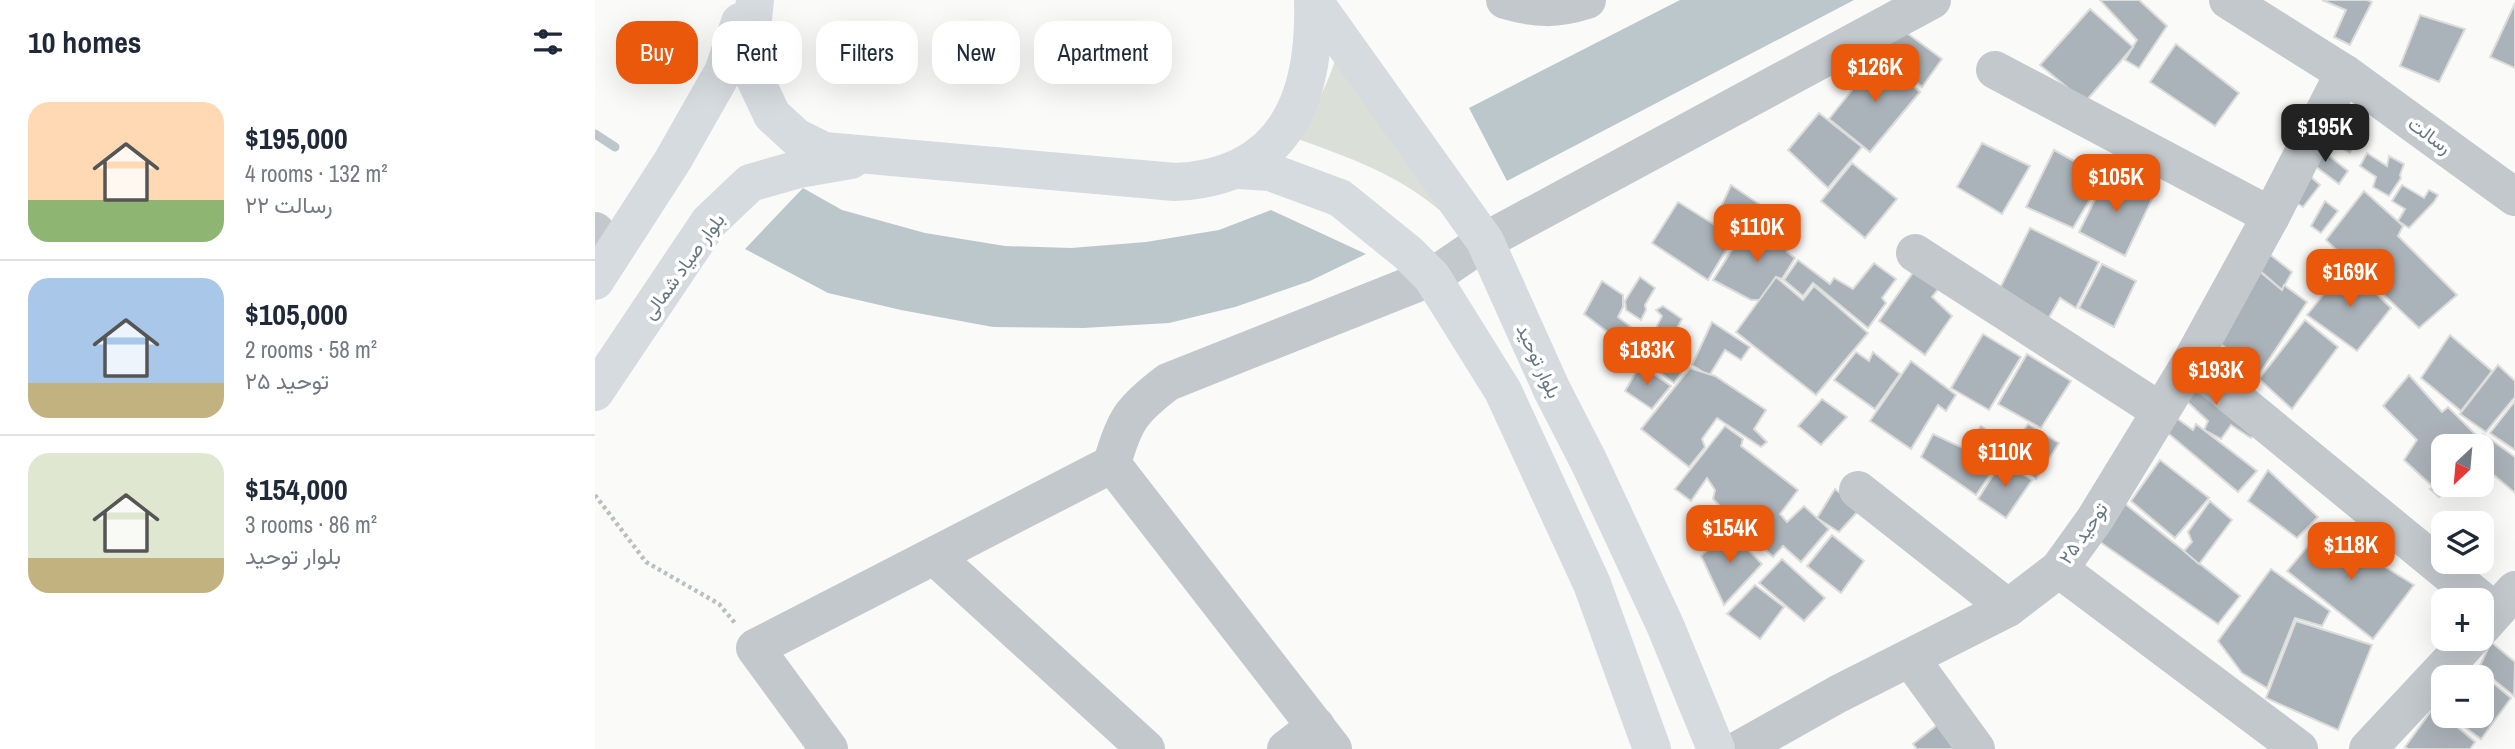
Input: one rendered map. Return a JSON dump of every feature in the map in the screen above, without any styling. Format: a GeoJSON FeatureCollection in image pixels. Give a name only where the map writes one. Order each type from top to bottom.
{"type":"FeatureCollection","features":[{"type":"Feature","properties":{"kind":"main road"},"geometry":{"type":"LineString","coordinates":[[601,254],[673,160],[723,72],[748,0]]}},
{"type":"Feature","properties":{"kind":"main road"},"geometry":{"type":"LineString","coordinates":[[755,0],[748,64],[772,115],[796,137],[824,151],[1175,182],[1203,181],[1238,170],[1278,139],[1290,124],[1299,104],[1311,61],[1314,34],[1313,0]]}},
{"type":"Feature","properties":{"kind":"main road","name":"بلوار توحید"},"geometry":{"type":"LineString","coordinates":[[1313,0],[1485,242],[1552,390],[1589,462],[1665,625],[1716,749]]}},
{"type":"Feature","properties":{"kind":"main road","name":"بلوار صیاد شمالی"},"geometry":{"type":"LineString","coordinates":[[595,392],[709,222],[750,183],[799,169],[878,155]]}},
{"type":"Feature","properties":{"kind":"main road"},"geometry":{"type":"LineString","coordinates":[[1238,170],[1270,172],[1340,198],[1408,253],[1432,277],[1503,391],[1592,584],[1652,749]]}},
{"type":"Feature","properties":{"kind":"street"},"geometry":{"type":"LineString","coordinates":[[1505,0],[1533,8],[1567,6],[1587,0]]}},
{"type":"Feature","properties":{"kind":"street"},"geometry":{"type":"LineString","coordinates":[[829,749],[755,648],[1112,464],[1120,434],[1129,416],[1168,382],[1432,277],[1485,242],[1932,0]]}},
{"type":"Feature","properties":{"kind":"street","name":"رسالت"},"geometry":{"type":"LineString","coordinates":[[2228,0],[2344,73],[2515,197]]}},
{"type":"Feature","properties":{"kind":"street"},"geometry":{"type":"LineString","coordinates":[[1995,70],[2271,216]]}},
{"type":"Feature","properties":{"kind":"street","name":"توحید ۲۵"},"geometry":{"type":"LineString","coordinates":[[1740,749],[1838,694],[2008,608],[2059,569],[2095,519],[2191,362],[2271,216],[2344,73]]}},
{"type":"Feature","properties":{"kind":"street"},"geometry":{"type":"LineString","coordinates":[[1915,253],[2160,411]]}},
{"type":"Feature","properties":{"kind":"street"},"geometry":{"type":"LineString","coordinates":[[2191,362],[2459,588]]}},
{"type":"Feature","properties":{"kind":"street"},"geometry":{"type":"LineString","coordinates":[[1112,464],[1324,737],[1286,749]]}},
{"type":"Feature","properties":{"kind":"street"},"geometry":{"type":"LineString","coordinates":[[1858,490],[2008,608]]}},
{"type":"Feature","properties":{"kind":"street"},"geometry":{"type":"LineString","coordinates":[[934,556],[1146,749]]}},
{"type":"Feature","properties":{"kind":"street"},"geometry":{"type":"LineString","coordinates":[[2059,569],[2299,749]]}},
{"type":"Feature","properties":{"kind":"street"},"geometry":{"type":"LineString","coordinates":[[2368,749],[2458,651]]}},
{"type":"Feature","properties":{"kind":"street"},"geometry":{"type":"LineString","coordinates":[[1910,658],[1976,749]]}},
{"type":"Feature","properties":{"kind":"path"},"geometry":{"type":"LineString","coordinates":[[595,495],[646,562],[719,604],[755,648]]}},
{"type":"Feature","properties":{"kind":"shaded area"},"geometry":{"type":"Polygon","coordinates":[[[1680,0],[1854,0],[1507,181],[1469,108],[1680,0]]]}},
{"type":"Feature","properties":{"kind":"shaded area"},"geometry":{"type":"Polygon","coordinates":[[[1335,61],[1442,212],[1389,176],[1292,137],[1318,101],[1335,61]]]}},
{"type":"Feature","properties":{"kind":"shaded area"},"geometry":{"type":"Polygon","coordinates":[[[803,188],[842,210],[925,233],[1005,246],[1071,248],[1146,242],[1219,230],[1271,210],[1366,254],[1310,281],[1235,307],[1169,323],[1083,328],[993,327],[828,293],[745,249],[803,188]]]}},
{"type":"Feature","properties":{"kind":"building"},"geometry":{"type":"Polygon","coordinates":[[[2100,0],[2139,0],[2167,26],[2139,68],[2125,60],[2137,40],[2100,0]]]}},
{"type":"Feature","properties":{"kind":"building"},"geometry":{"type":"Polygon","coordinates":[[[2322,0],[2372,2],[2350,45],[2334,37],[2346,10],[2322,0]]]}},
{"type":"Feature","properties":{"kind":"building"},"geometry":{"type":"Polygon","coordinates":[[[2515,3],[2515,68],[2490,57],[2515,3]]]}},
{"type":"Feature","properties":{"kind":"building"},"geometry":{"type":"Polygon","coordinates":[[[2090,9],[2133,47],[2085,102],[2040,65],[2090,9]]]}},
{"type":"Feature","properties":{"kind":"building"},"geometry":{"type":"Polygon","coordinates":[[[2420,15],[2465,29],[2439,82],[2400,66],[2420,15]]]}},
{"type":"Feature","properties":{"kind":"building"},"geometry":{"type":"Polygon","coordinates":[[[1900,28],[1942,59],[1922,87],[1878,49],[1900,28]]]}},
{"type":"Feature","properties":{"kind":"building"},"geometry":{"type":"Polygon","coordinates":[[[2176,44],[2239,93],[2215,126],[2150,82],[2176,44]]]}},
{"type":"Feature","properties":{"kind":"building"},"geometry":{"type":"Polygon","coordinates":[[[1880,55],[1920,92],[1870,152],[1829,119],[1880,55]]]}},
{"type":"Feature","properties":{"kind":"building"},"geometry":{"type":"Polygon","coordinates":[[[1819,113],[1862,147],[1828,188],[1788,150],[1819,113]]]}},
{"type":"Feature","properties":{"kind":"building"},"geometry":{"type":"Polygon","coordinates":[[[2331,129],[2356,142],[2350,153],[2327,140],[2331,129]]]}},
{"type":"Feature","properties":{"kind":"building"},"geometry":{"type":"Polygon","coordinates":[[[1982,143],[2030,166],[2002,214],[1957,187],[1982,143]]]}},
{"type":"Feature","properties":{"kind":"building"},"geometry":{"type":"Polygon","coordinates":[[[2313,143],[2348,171],[2339,184],[2303,157],[2313,143]]]}},
{"type":"Feature","properties":{"kind":"building"},"geometry":{"type":"Polygon","coordinates":[[[2054,150],[2103,177],[2073,228],[2026,207],[2054,150]]]}},
{"type":"Feature","properties":{"kind":"building"},"geometry":{"type":"Polygon","coordinates":[[[2367,153],[2387,166],[2389,156],[2404,164],[2401,178],[2389,196],[2373,187],[2376,177],[2360,166],[2367,153]]]}},
{"type":"Feature","properties":{"kind":"building"},"geometry":{"type":"Polygon","coordinates":[[[1852,163],[1897,199],[1865,238],[1821,201],[1852,163]]]}},
{"type":"Feature","properties":{"kind":"building"},"geometry":{"type":"Polygon","coordinates":[[[2302,169],[2320,185],[2303,207],[2284,195],[2302,169]]]}},
{"type":"Feature","properties":{"kind":"building"},"geometry":{"type":"Polygon","coordinates":[[[2109,171],[2153,197],[2125,256],[2079,232],[2109,171]]]}},
{"type":"Feature","properties":{"kind":"building"},"geometry":{"type":"Polygon","coordinates":[[[1731,185],[1759,204],[1772,225],[1755,248],[1714,222],[1731,185]]]}},
{"type":"Feature","properties":{"kind":"building"},"geometry":{"type":"Polygon","coordinates":[[[2402,185],[2424,198],[2429,190],[2438,195],[2409,228],[2398,221],[2405,209],[2392,201],[2402,185]]]}},
{"type":"Feature","properties":{"kind":"building"},"geometry":{"type":"Polygon","coordinates":[[[2364,191],[2403,226],[2398,236],[2457,295],[2419,328],[2326,240],[2364,191]]]}},
{"type":"Feature","properties":{"kind":"building"},"geometry":{"type":"Polygon","coordinates":[[[2325,201],[2338,211],[2321,233],[2311,226],[2325,201]]]}},
{"type":"Feature","properties":{"kind":"building"},"geometry":{"type":"Polygon","coordinates":[[[1678,202],[1734,237],[1708,280],[1652,243],[1678,202]]]}},
{"type":"Feature","properties":{"kind":"building"},"geometry":{"type":"Polygon","coordinates":[[[1773,223],[1794,237],[1787,252],[1795,258],[1782,279],[1776,277],[1760,300],[1751,300],[1713,280],[1737,242],[1755,248],[1773,223]]]}},
{"type":"Feature","properties":{"kind":"building"},"geometry":{"type":"Polygon","coordinates":[[[2030,228],[2099,262],[2076,308],[2060,298],[2048,319],[1999,290],[2030,228]]]}},
{"type":"Feature","properties":{"kind":"building"},"geometry":{"type":"Polygon","coordinates":[[[2268,253],[2292,272],[2282,290],[2258,269],[2268,253]]]}},
{"type":"Feature","properties":{"kind":"building"},"geometry":{"type":"Polygon","coordinates":[[[1924,257],[1947,278],[1932,297],[1952,316],[1925,355],[1879,321],[1924,257]]]}},
{"type":"Feature","properties":{"kind":"building"},"geometry":{"type":"Polygon","coordinates":[[[1798,260],[1830,284],[1834,278],[1853,289],[1874,263],[1896,279],[1882,298],[1886,303],[1868,328],[1813,283],[1803,296],[1784,280],[1798,260]]]}},
{"type":"Feature","properties":{"kind":"building"},"geometry":{"type":"Polygon","coordinates":[[[2102,264],[2136,281],[2114,327],[2079,308],[2102,264]]]}},
{"type":"Feature","properties":{"kind":"building"},"geometry":{"type":"Polygon","coordinates":[[[2252,265],[2282,290],[2284,285],[2307,302],[2258,376],[2213,337],[2252,265]]]}},
{"type":"Feature","properties":{"kind":"building"},"geometry":{"type":"Polygon","coordinates":[[[2347,265],[2391,308],[2357,351],[2307,315],[2347,265]]]}},
{"type":"Feature","properties":{"kind":"building"},"geometry":{"type":"Polygon","coordinates":[[[1640,277],[1655,288],[1645,305],[1646,310],[1641,320],[1626,310],[1625,301],[1640,277]]]}},
{"type":"Feature","properties":{"kind":"building"},"geometry":{"type":"Polygon","coordinates":[[[1776,277],[1803,300],[1814,286],[1868,333],[1816,395],[1736,332],[1776,277]]]}},
{"type":"Feature","properties":{"kind":"building"},"geometry":{"type":"Polygon","coordinates":[[[1602,281],[1623,295],[1623,307],[1618,317],[1684,369],[1674,383],[1584,314],[1602,281]]]}},
{"type":"Feature","properties":{"kind":"building"},"geometry":{"type":"Polygon","coordinates":[[[1663,306],[1682,319],[1670,341],[1654,332],[1662,316],[1656,310],[1663,306]]]}},
{"type":"Feature","properties":{"kind":"building"},"geometry":{"type":"Polygon","coordinates":[[[2305,320],[2338,347],[2292,409],[2259,379],[2305,320]]]}},
{"type":"Feature","properties":{"kind":"building"},"geometry":{"type":"Polygon","coordinates":[[[1712,322],[1750,347],[1741,360],[1725,350],[1709,376],[1692,365],[1712,322]]]}},
{"type":"Feature","properties":{"kind":"building"},"geometry":{"type":"Polygon","coordinates":[[[1983,334],[2021,357],[1989,410],[1951,388],[1983,334]]]}},
{"type":"Feature","properties":{"kind":"building"},"geometry":{"type":"Polygon","coordinates":[[[2450,335],[2492,371],[2461,411],[2421,378],[2450,335]]]}},
{"type":"Feature","properties":{"kind":"building"},"geometry":{"type":"Polygon","coordinates":[[[1856,352],[1869,361],[1873,352],[1900,374],[1875,409],[1834,380],[1856,352]]]}},
{"type":"Feature","properties":{"kind":"building"},"geometry":{"type":"Polygon","coordinates":[[[2027,354],[2071,381],[2041,428],[1998,404],[2027,354]]]}},
{"type":"Feature","properties":{"kind":"building"},"geometry":{"type":"Polygon","coordinates":[[[1911,361],[1956,395],[1946,411],[1938,405],[1911,449],[1870,421],[1911,361]]]}},
{"type":"Feature","properties":{"kind":"building"},"geometry":{"type":"Polygon","coordinates":[[[1640,365],[1671,386],[1652,409],[1625,391],[1640,365]]]}},
{"type":"Feature","properties":{"kind":"building"},"geometry":{"type":"Polygon","coordinates":[[[2498,365],[2515,381],[2515,397],[2486,432],[2460,414],[2498,365]]]}},
{"type":"Feature","properties":{"kind":"building"},"geometry":{"type":"Polygon","coordinates":[[[1690,368],[1715,376],[1766,410],[1754,429],[1767,442],[1761,447],[1717,418],[1702,439],[1705,447],[1689,467],[1641,429],[1690,368]]]}},
{"type":"Feature","properties":{"kind":"building"},"geometry":{"type":"Polygon","coordinates":[[[2192,368],[2261,425],[2251,438],[2231,425],[2221,439],[2204,430],[2208,421],[2178,393],[2192,368]]]}},
{"type":"Feature","properties":{"kind":"building"},"geometry":{"type":"Polygon","coordinates":[[[2409,375],[2442,412],[2448,407],[2475,434],[2431,434],[2431,485],[2404,460],[2417,440],[2383,406],[2409,375]]]}},
{"type":"Feature","properties":{"kind":"building"},"geometry":{"type":"Polygon","coordinates":[[[1822,399],[1847,417],[1821,445],[1798,426],[1822,399]]]}},
{"type":"Feature","properties":{"kind":"building"},"geometry":{"type":"Polygon","coordinates":[[[2515,401],[2515,450],[2490,433],[2515,401]]]}},
{"type":"Feature","properties":{"kind":"building"},"geometry":{"type":"Polygon","coordinates":[[[2168,412],[2193,430],[2196,424],[2257,471],[2238,492],[2163,429],[2168,412]]]}},
{"type":"Feature","properties":{"kind":"building"},"geometry":{"type":"Polygon","coordinates":[[[2028,424],[2059,443],[2036,479],[2005,458],[2028,424]]]}},
{"type":"Feature","properties":{"kind":"building"},"geometry":{"type":"Polygon","coordinates":[[[1725,426],[1743,439],[1741,446],[1798,490],[1780,514],[1787,522],[1804,506],[1829,529],[1801,562],[1783,546],[1773,557],[1713,499],[1715,490],[1707,478],[1691,501],[1675,489],[1725,426]]]}},
{"type":"Feature","properties":{"kind":"building"},"geometry":{"type":"Polygon","coordinates":[[[1981,426],[2010,446],[1976,495],[1921,457],[1933,434],[1965,449],[1981,426]]]}},
{"type":"Feature","properties":{"kind":"building"},"geometry":{"type":"Polygon","coordinates":[[[2494,442],[2515,457],[2515,493],[2495,476],[2494,442]]]}},
{"type":"Feature","properties":{"kind":"building"},"geometry":{"type":"Polygon","coordinates":[[[2160,460],[2209,498],[2175,538],[2131,501],[2160,460]]]}},
{"type":"Feature","properties":{"kind":"building"},"geometry":{"type":"Polygon","coordinates":[[[2002,461],[2032,480],[2006,518],[1978,499],[2002,461]]]}},
{"type":"Feature","properties":{"kind":"building"},"geometry":{"type":"Polygon","coordinates":[[[2268,470],[2318,517],[2297,538],[2248,501],[2268,470]]]}},
{"type":"Feature","properties":{"kind":"building"},"geometry":{"type":"Polygon","coordinates":[[[1835,489],[1860,509],[1839,532],[1817,518],[1835,489]]]}},
{"type":"Feature","properties":{"kind":"building"},"geometry":{"type":"Polygon","coordinates":[[[2114,495],[2240,596],[2218,624],[2090,535],[2114,495]]]}},
{"type":"Feature","properties":{"kind":"building"},"geometry":{"type":"Polygon","coordinates":[[[2210,501],[2232,520],[2199,564],[2184,551],[2192,542],[2188,532],[2210,501]]]}},
{"type":"Feature","properties":{"kind":"building"},"geometry":{"type":"Polygon","coordinates":[[[2323,528],[2414,585],[2373,639],[2287,571],[2323,528]]]}},
{"type":"Feature","properties":{"kind":"building"},"geometry":{"type":"Polygon","coordinates":[[[1729,530],[1762,564],[1724,605],[1701,556],[1729,530]]]}},
{"type":"Feature","properties":{"kind":"building"},"geometry":{"type":"Polygon","coordinates":[[[1832,535],[1864,561],[1841,593],[1807,566],[1832,535]]]}},
{"type":"Feature","properties":{"kind":"building"},"geometry":{"type":"Polygon","coordinates":[[[1782,559],[1825,598],[1804,621],[1759,583],[1782,559]]]}},
{"type":"Feature","properties":{"kind":"building"},"geometry":{"type":"Polygon","coordinates":[[[2271,569],[2330,611],[2322,626],[2295,618],[2267,688],[2242,673],[2218,641],[2271,569]]]}},
{"type":"Feature","properties":{"kind":"building"},"geometry":{"type":"Polygon","coordinates":[[[1755,585],[1784,607],[1760,639],[1727,614],[1755,585]]]}},
{"type":"Feature","properties":{"kind":"building"},"geometry":{"type":"Polygon","coordinates":[[[2296,621],[2372,645],[2338,730],[2266,698],[2296,621]]]}},
{"type":"Feature","properties":{"kind":"building"},"geometry":{"type":"Polygon","coordinates":[[[2494,644],[2515,662],[2514,696],[2494,680],[2494,665],[2480,665],[2487,651],[2494,651],[2494,644]]]}},
{"type":"Feature","properties":{"kind":"building"},"geometry":{"type":"Polygon","coordinates":[[[2494,684],[2511,698],[2494,721],[2494,684]]]}},
{"type":"Feature","properties":{"kind":"building"},"geometry":{"type":"Polygon","coordinates":[[[2431,711],[2431,728],[2459,728],[2475,742],[2470,749],[2405,747],[2431,711]]]}},
{"type":"Feature","properties":{"kind":"building"},"geometry":{"type":"Polygon","coordinates":[[[1941,722],[1962,749],[1917,749],[1913,744],[1941,722]]]}},
{"type":"Feature","properties":{"kind":"building"},"geometry":{"type":"Polygon","coordinates":[[[2466,728],[2489,728],[2481,739],[2466,728]]]}},
{"type":"Feature","properties":{"kind":"waterway"},"geometry":{"type":"LineString","coordinates":[[595,134],[615,147]]}}]}
